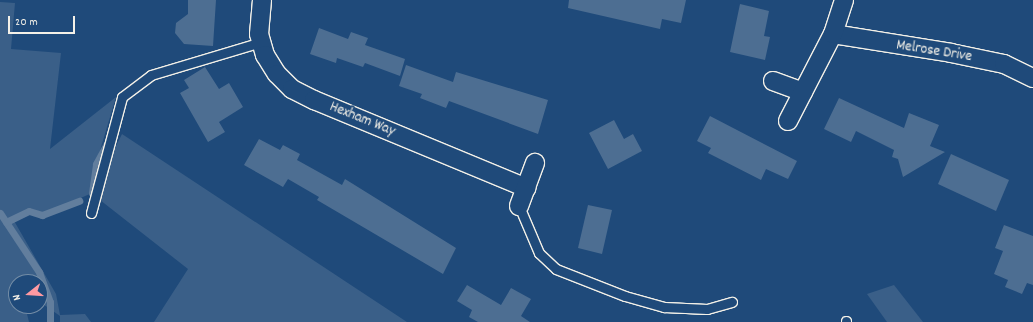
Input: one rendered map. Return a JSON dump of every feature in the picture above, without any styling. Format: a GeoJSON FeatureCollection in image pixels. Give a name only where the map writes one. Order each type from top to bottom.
{"type":"FeatureCollection","features":[{"type":"Feature","properties":{"kind":"street","name":"Hexham Way"},"geometry":{"type":"LineString","coordinates":[[262,0],[261,42],[265,55],[277,74],[292,88],[314,100],[526,188]]}},
{"type":"Feature","properties":{"kind":"street"},"geometry":{"type":"LineString","coordinates":[[788,121],[832,34],[844,0]]}},
{"type":"Feature","properties":{"kind":"street","name":"Melrose Drive"},"geometry":{"type":"LineString","coordinates":[[832,34],[1004,64],[1033,78]]}},
{"type":"Feature","properties":{"kind":"street"},"geometry":{"type":"LineString","coordinates":[[773,81],[803,92]]}},
{"type":"Feature","properties":{"kind":"street"},"geometry":{"type":"LineString","coordinates":[[519,206],[535,163]]}},
{"type":"Feature","properties":{"kind":"lane"},"geometry":{"type":"LineString","coordinates":[[91,213],[122,97],[151,75],[261,42]]}},
{"type":"Feature","properties":{"kind":"lane"},"geometry":{"type":"LineString","coordinates":[[519,206],[531,239],[547,263],[556,269],[659,306],[686,310],[732,302]]}},
{"type":"Feature","properties":{"kind":"shaded area"},"geometry":{"type":"Polygon","coordinates":[[[0,2],[15,3],[11,49],[61,53],[50,149],[116,97],[96,164],[92,193],[42,215],[29,211],[13,219],[45,274],[8,274],[8,314],[27,314],[29,322],[0,322],[0,2]]]}},
{"type":"Feature","properties":{"kind":"shaded area"},"geometry":{"type":"Polygon","coordinates":[[[122,134],[407,322],[154,322],[188,269],[100,200],[111,156],[122,134]]]}},
{"type":"Feature","properties":{"kind":"shaded area"},"geometry":{"type":"Polygon","coordinates":[[[48,280],[56,294],[60,315],[85,314],[91,322],[60,322],[60,316],[48,308],[48,280]]]}},
{"type":"Feature","properties":{"kind":"shaded area"},"geometry":{"type":"Polygon","coordinates":[[[894,285],[923,322],[887,322],[867,294],[894,285]]]}},
{"type":"Feature","properties":{"kind":"building"},"geometry":{"type":"Polygon","coordinates":[[[188,0],[216,0],[213,46],[184,44],[175,33],[176,23],[188,14],[188,0]]]}},
{"type":"Feature","properties":{"kind":"building"},"geometry":{"type":"Polygon","coordinates":[[[569,0],[686,0],[681,23],[662,19],[660,29],[568,8],[569,0]]]}},
{"type":"Feature","properties":{"kind":"building"},"geometry":{"type":"Polygon","coordinates":[[[740,4],[769,11],[764,36],[770,37],[765,60],[730,52],[740,4]]]}},
{"type":"Feature","properties":{"kind":"building"},"geometry":{"type":"Polygon","coordinates":[[[319,28],[348,39],[351,32],[368,38],[365,45],[405,59],[400,76],[365,63],[363,67],[337,58],[336,63],[310,54],[319,28]]]}},
{"type":"Feature","properties":{"kind":"building"},"geometry":{"type":"Polygon","coordinates":[[[406,65],[453,82],[456,72],[548,100],[538,134],[449,101],[446,108],[420,98],[422,94],[399,86],[406,65]]]}},
{"type":"Feature","properties":{"kind":"building"},"geometry":{"type":"Polygon","coordinates":[[[205,67],[219,89],[229,83],[243,107],[219,122],[225,132],[208,142],[180,93],[189,88],[184,80],[205,67]]]}},
{"type":"Feature","properties":{"kind":"building"},"geometry":{"type":"Polygon","coordinates":[[[839,98],[904,128],[909,113],[939,125],[930,146],[945,152],[903,177],[898,159],[892,157],[894,150],[856,131],[851,142],[824,129],[839,98]]]}},
{"type":"Feature","properties":{"kind":"building"},"geometry":{"type":"Polygon","coordinates":[[[710,116],[797,161],[788,179],[766,169],[761,180],[708,153],[711,148],[697,141],[710,116]]]}},
{"type":"Feature","properties":{"kind":"building"},"geometry":{"type":"Polygon","coordinates":[[[614,120],[624,139],[633,134],[642,151],[608,169],[589,133],[614,120]]]}},
{"type":"Feature","properties":{"kind":"building"},"geometry":{"type":"Polygon","coordinates":[[[259,139],[280,150],[283,145],[300,154],[297,160],[342,185],[345,179],[456,248],[443,274],[317,200],[319,197],[288,179],[283,187],[244,165],[259,139]]]}},
{"type":"Feature","properties":{"kind":"building"},"geometry":{"type":"Polygon","coordinates":[[[951,154],[1009,180],[996,211],[938,184],[951,154]]]}},
{"type":"Feature","properties":{"kind":"building"},"geometry":{"type":"Polygon","coordinates":[[[588,205],[612,210],[602,254],[578,248],[588,205]]]}},
{"type":"Feature","properties":{"kind":"building"},"geometry":{"type":"Polygon","coordinates":[[[1004,225],[1033,236],[1033,285],[1027,283],[1022,294],[1005,287],[1008,280],[994,274],[1003,251],[995,248],[1004,225]]]}},
{"type":"Feature","properties":{"kind":"building"},"geometry":{"type":"Polygon","coordinates":[[[467,285],[501,305],[511,288],[531,299],[521,316],[530,322],[478,322],[469,317],[472,310],[457,301],[467,285]]]}},
{"type":"Feature","properties":{"kind":"waterway"},"geometry":{"type":"LineString","coordinates":[[92,193],[96,164],[107,143]]}},
{"type":"Feature","properties":{"kind":"waterway"},"geometry":{"type":"LineString","coordinates":[[6,222],[29,211],[42,215],[79,201]]}},
{"type":"Feature","properties":{"kind":"waterway"},"geometry":{"type":"LineString","coordinates":[[0,213],[39,272],[50,302],[50,322]]}}]}
